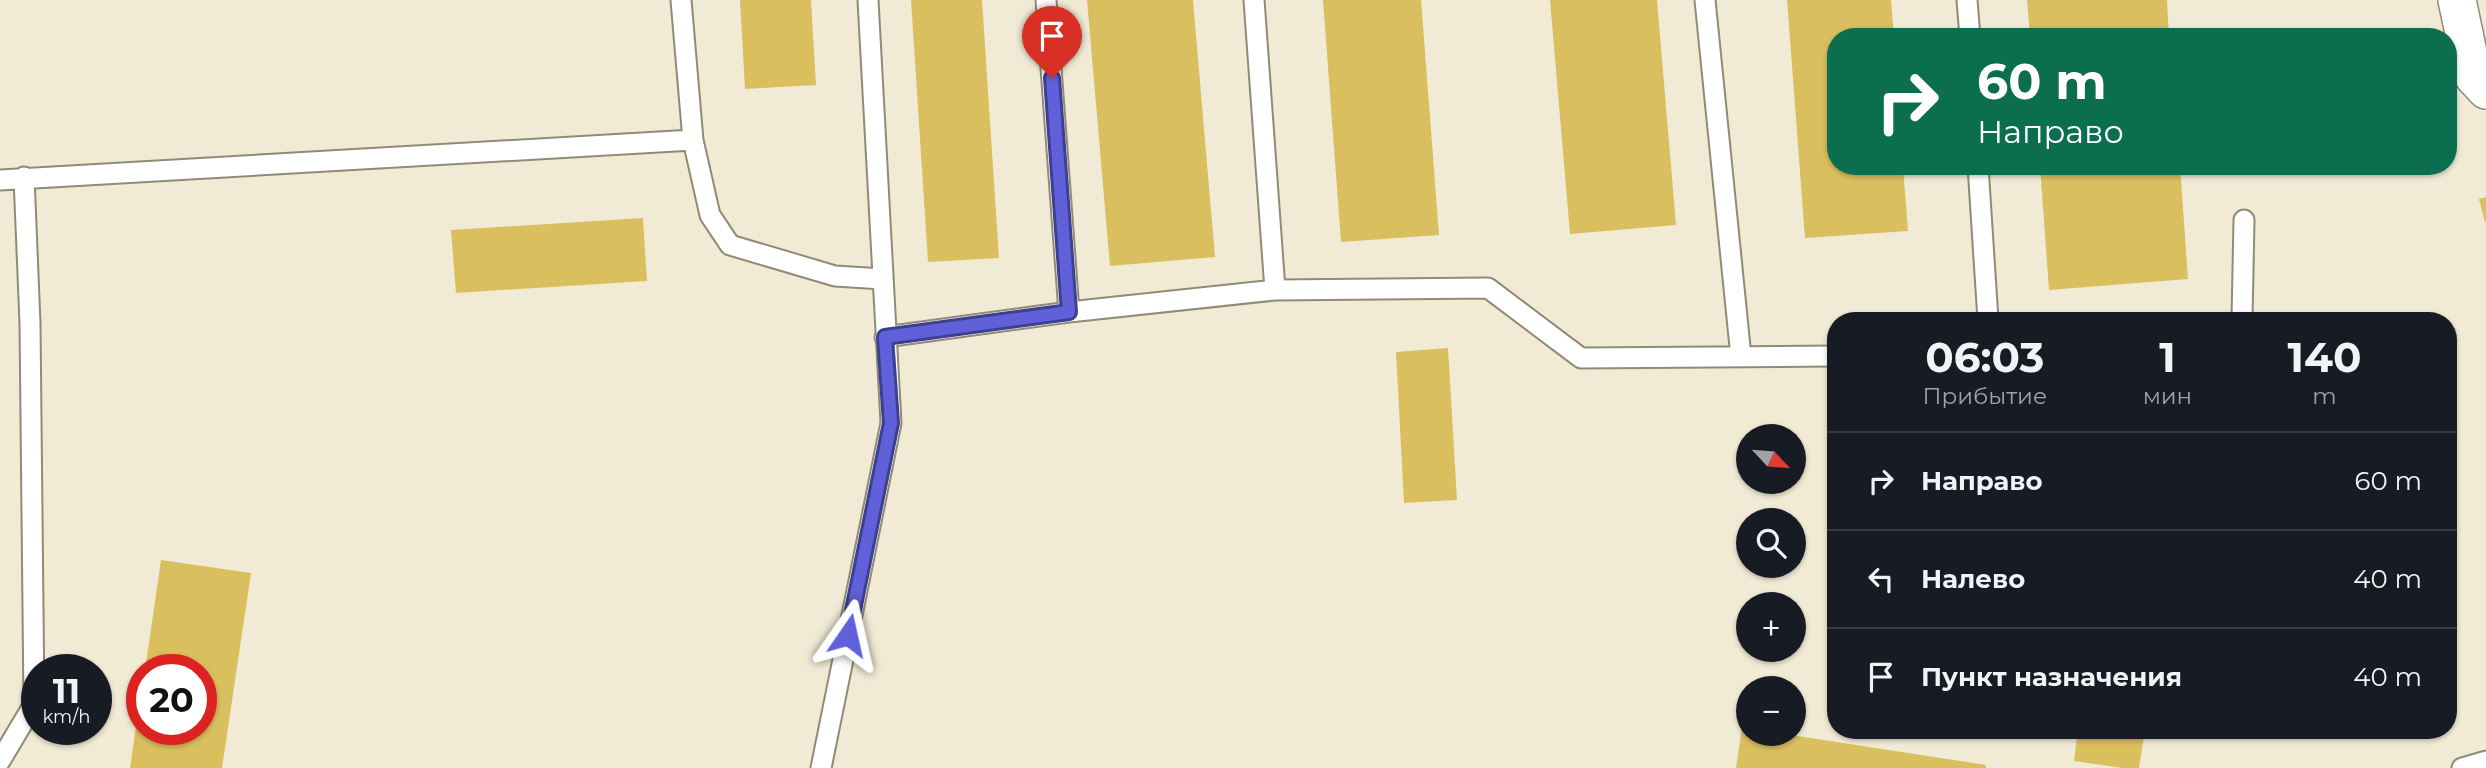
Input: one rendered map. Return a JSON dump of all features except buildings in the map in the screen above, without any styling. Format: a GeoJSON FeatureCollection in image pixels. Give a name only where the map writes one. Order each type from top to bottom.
{"type":"FeatureCollection","features":[{"type":"Feature","properties":{"kind":"street"},"geometry":{"type":"LineString","coordinates":[[2457,0],[2473,76],[2486,90]]}},
{"type":"Feature","properties":{"kind":"lane"},"geometry":{"type":"LineString","coordinates":[[681,0],[693,140],[710,215],[730,245],[835,276],[883,279]]}},
{"type":"Feature","properties":{"kind":"lane"},"geometry":{"type":"LineString","coordinates":[[821,768],[891,423],[868,0]]}},
{"type":"Feature","properties":{"kind":"lane"},"geometry":{"type":"LineString","coordinates":[[1046,0],[1069,312]]}},
{"type":"Feature","properties":{"kind":"lane"},"geometry":{"type":"LineString","coordinates":[[1254,0],[1275,290]]}},
{"type":"Feature","properties":{"kind":"lane"},"geometry":{"type":"LineString","coordinates":[[1705,0],[1741,357]]}},
{"type":"Feature","properties":{"kind":"lane"},"geometry":{"type":"LineString","coordinates":[[1967,0],[1969,28]]}},
{"type":"Feature","properties":{"kind":"lane"},"geometry":{"type":"LineString","coordinates":[[0,180],[693,140]]}},
{"type":"Feature","properties":{"kind":"lane"},"geometry":{"type":"LineString","coordinates":[[1979,175],[1987,312]]}},
{"type":"Feature","properties":{"kind":"lane"},"geometry":{"type":"LineString","coordinates":[[0,761],[34,704],[30,323],[24,177]]}},
{"type":"Feature","properties":{"kind":"lane"},"geometry":{"type":"LineString","coordinates":[[2242,312],[2244,220]]}},
{"type":"Feature","properties":{"kind":"lane"},"geometry":{"type":"LineString","coordinates":[[885,337],[1069,312],[1275,290],[1488,288],[1581,359],[1827,356]]}},
{"type":"Feature","properties":{"kind":"lane"},"geometry":{"type":"LineString","coordinates":[[2462,768],[2486,761]]}},
{"type":"Feature","properties":{"kind":"route"},"geometry":{"type":"LineString","coordinates":[[848,635],[891,423],[885,337],[1069,312],[1052,78]]}}]}
